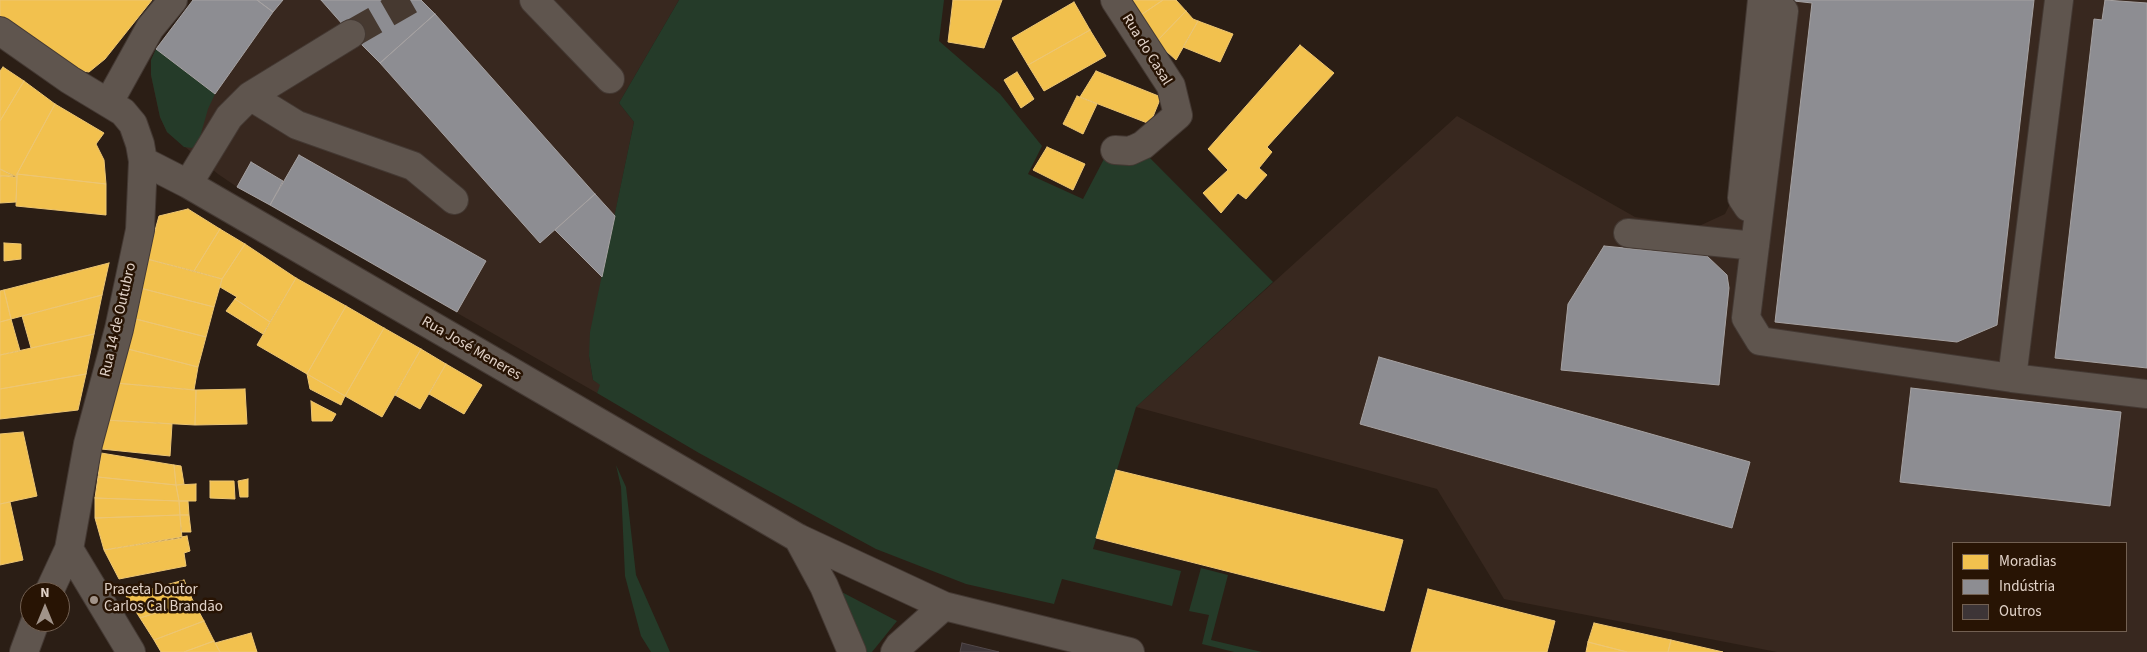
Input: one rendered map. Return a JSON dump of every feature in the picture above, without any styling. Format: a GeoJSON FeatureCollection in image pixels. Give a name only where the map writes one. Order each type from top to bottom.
{"type":"FeatureCollection","features":[{"type":"Feature","properties":{"kind":"street"},"geometry":{"type":"LineString","coordinates":[[109,102],[150,28],[173,0]]}},
{"type":"Feature","properties":{"kind":"street"},"geometry":{"type":"LineString","coordinates":[[534,0],[610,79]]}},
{"type":"Feature","properties":{"kind":"street","name":"Rua do Casal"},"geometry":{"type":"LineString","coordinates":[[1115,0],[1171,86],[1178,115],[1143,145],[1130,151],[1115,150]]}},
{"type":"Feature","properties":{"kind":"street"},"geometry":{"type":"LineString","coordinates":[[2012,378],[2059,0]]}},
{"type":"Feature","properties":{"kind":"street"},"geometry":{"type":"LineString","coordinates":[[1773,6],[1742,198],[1757,235],[1746,318],[1760,342],[2012,378],[2147,394]]}},
{"type":"Feature","properties":{"kind":"street","name":"Rua 14 de Outubro"},"geometry":{"type":"LineString","coordinates":[[0,31],[70,80],[109,102],[122,112],[133,124],[143,161],[140,230],[119,329],[88,444],[69,549]]}},
{"type":"Feature","properties":{"kind":"street"},"geometry":{"type":"LineString","coordinates":[[188,184],[229,117],[250,96],[350,34]]}},
{"type":"Feature","properties":{"kind":"street"},"geometry":{"type":"LineString","coordinates":[[250,96],[297,125],[413,166],[454,200]]}},
{"type":"Feature","properties":{"kind":"street","name":"Rua José Meneres"},"geometry":{"type":"LineString","coordinates":[[143,161],[188,184],[798,538],[944,606],[1130,652]]}},
{"type":"Feature","properties":{"kind":"street"},"geometry":{"type":"LineString","coordinates":[[1628,233],[1757,235]]}},
{"type":"Feature","properties":{"kind":"street"},"geometry":{"type":"LineString","coordinates":[[798,538],[824,586],[852,652]]}},
{"type":"Feature","properties":{"kind":"street"},"geometry":{"type":"LineString","coordinates":[[54,582],[69,549]]}},
{"type":"Feature","properties":{"kind":"street"},"geometry":{"type":"LineString","coordinates":[[69,549],[130,652]]}},
{"type":"Feature","properties":{"kind":"street"},"geometry":{"type":"LineString","coordinates":[[895,652],[899,646],[944,606]]}},
{"type":"Feature","properties":{"kind":"street"},"geometry":{"type":"LineString","coordinates":[[24,652],[32,632]]}},
{"type":"Feature","properties":{"kind":"shaded area"},"geometry":{"type":"Polygon","coordinates":[[[193,0],[679,0],[619,103],[634,122],[602,277],[589,356],[593,380],[601,385],[597,393],[237,187],[218,174],[167,132],[160,117],[151,75],[151,60],[156,49],[193,0]]]}},
{"type":"Feature","properties":{"kind":"shaded area"},"geometry":{"type":"Polygon","coordinates":[[[1754,0],[2147,0],[2147,652],[1777,652],[1504,599],[1437,489],[1136,407],[1457,116],[1635,217],[1699,226],[1725,214],[1733,198],[1754,0]]]}},
{"type":"Feature","properties":{"kind":"green space"},"geometry":{"type":"Polygon","coordinates":[[[679,0],[944,0],[939,41],[1000,94],[1042,146],[1028,174],[1083,199],[1104,159],[1123,162],[1148,156],[1273,282],[1136,407],[1093,549],[1181,571],[1172,606],[1062,579],[1054,604],[966,584],[876,549],[699,453],[597,393],[600,385],[593,380],[589,356],[590,332],[634,122],[619,103],[679,0]]]}},
{"type":"Feature","properties":{"kind":"green space"},"geometry":{"type":"Polygon","coordinates":[[[156,49],[215,94],[208,109],[198,144],[192,148],[184,147],[167,132],[160,117],[151,75],[151,60],[156,49]]]}},
{"type":"Feature","properties":{"kind":"green space"},"geometry":{"type":"Polygon","coordinates":[[[616,465],[626,487],[636,575],[670,652],[651,652],[641,636],[625,576],[621,487],[616,465]]]}},
{"type":"Feature","properties":{"kind":"green space"},"geometry":{"type":"Polygon","coordinates":[[[1201,568],[1228,575],[1211,640],[1262,652],[1234,652],[1202,644],[1209,615],[1189,611],[1201,568]]]}},
{"type":"Feature","properties":{"kind":"green space"},"geometry":{"type":"Polygon","coordinates":[[[836,589],[897,621],[872,652],[863,652],[836,589]]]}},
{"type":"Feature","properties":{"kind":"building: Moradias"},"geometry":{"type":"Polygon","coordinates":[[[0,0],[152,0],[105,59],[89,72],[61,68],[0,23],[0,0]]]}},
{"type":"Feature","properties":{"kind":"building: Moradias"},"geometry":{"type":"Polygon","coordinates":[[[953,0],[1002,0],[984,48],[948,42],[953,0]]]}},
{"type":"Feature","properties":{"kind":"building: Moradias"},"geometry":{"type":"Polygon","coordinates":[[[1123,0],[1163,0],[1135,19],[1123,0]]]}},
{"type":"Feature","properties":{"kind":"building: Moradias"},"geometry":{"type":"Polygon","coordinates":[[[1163,0],[1176,0],[1186,11],[1156,42],[1135,19],[1163,0]]]}},
{"type":"Feature","properties":{"kind":"building: Moradias"},"geometry":{"type":"Polygon","coordinates":[[[1074,2],[1090,30],[1028,65],[1012,38],[1074,2]]]}},
{"type":"Feature","properties":{"kind":"building: Moradias"},"geometry":{"type":"Polygon","coordinates":[[[1186,11],[1193,19],[1198,21],[1176,60],[1156,42],[1186,11]]]}},
{"type":"Feature","properties":{"kind":"building: Moradias"},"geometry":{"type":"Polygon","coordinates":[[[1198,21],[1233,34],[1220,62],[1183,47],[1198,21]]]}},
{"type":"Feature","properties":{"kind":"building: Moradias"},"geometry":{"type":"Polygon","coordinates":[[[1090,30],[1106,56],[1044,91],[1028,65],[1090,30]]]}},
{"type":"Feature","properties":{"kind":"building: Moradias"},"geometry":{"type":"Polygon","coordinates":[[[1300,45],[1334,73],[1267,147],[1272,152],[1259,168],[1267,175],[1246,199],[1238,193],[1221,213],[1203,193],[1228,170],[1208,149],[1300,45]]]}},
{"type":"Feature","properties":{"kind":"building: Moradias"},"geometry":{"type":"Polygon","coordinates":[[[3,67],[24,81],[0,121],[0,71],[3,67]]]}},
{"type":"Feature","properties":{"kind":"building: Moradias"},"geometry":{"type":"Polygon","coordinates":[[[1096,71],[1161,97],[1150,124],[1080,97],[1096,71]]]}},
{"type":"Feature","properties":{"kind":"building: Moradias"},"geometry":{"type":"Polygon","coordinates":[[[1017,72],[1034,99],[1021,108],[1004,80],[1017,72]]]}},
{"type":"Feature","properties":{"kind":"building: Moradias"},"geometry":{"type":"Polygon","coordinates":[[[24,81],[55,104],[17,177],[0,169],[0,121],[24,81]]]}},
{"type":"Feature","properties":{"kind":"building: Moradias"},"geometry":{"type":"Polygon","coordinates":[[[1077,96],[1097,104],[1083,134],[1063,124],[1077,96]]]}},
{"type":"Feature","properties":{"kind":"building: Moradias"},"geometry":{"type":"Polygon","coordinates":[[[55,104],[104,133],[96,144],[104,160],[106,184],[17,174],[55,104]]]}},
{"type":"Feature","properties":{"kind":"building: Moradias"},"geometry":{"type":"Polygon","coordinates":[[[1047,147],[1085,164],[1073,190],[1033,170],[1047,147]]]}},
{"type":"Feature","properties":{"kind":"building: Moradias"},"geometry":{"type":"Polygon","coordinates":[[[0,169],[13,176],[0,176],[0,169]]]}},
{"type":"Feature","properties":{"kind":"building: Moradias"},"geometry":{"type":"Polygon","coordinates":[[[17,174],[106,184],[106,215],[16,206],[17,174]]]}},
{"type":"Feature","properties":{"kind":"building: Moradias"},"geometry":{"type":"Polygon","coordinates":[[[0,176],[17,177],[16,202],[0,203],[0,176]]]}},
{"type":"Feature","properties":{"kind":"building: Moradias"},"geometry":{"type":"Polygon","coordinates":[[[188,209],[220,229],[194,271],[147,259],[159,216],[188,209]]]}},
{"type":"Feature","properties":{"kind":"building: Moradias"},"geometry":{"type":"Polygon","coordinates":[[[220,229],[245,244],[222,279],[194,271],[220,229]]]}},
{"type":"Feature","properties":{"kind":"building: Moradias"},"geometry":{"type":"Polygon","coordinates":[[[4,243],[21,244],[21,259],[4,261],[4,243]]]}},
{"type":"Feature","properties":{"kind":"building: Moradias"},"geometry":{"type":"Polygon","coordinates":[[[245,244],[296,278],[270,322],[235,299],[237,297],[220,287],[222,279],[245,244]]]}},
{"type":"Feature","properties":{"kind":"building: Moradias"},"geometry":{"type":"Polygon","coordinates":[[[147,259],[222,279],[214,307],[140,288],[147,259]]]}},
{"type":"Feature","properties":{"kind":"building: Moradias"},"geometry":{"type":"Polygon","coordinates":[[[109,263],[102,295],[11,319],[4,290],[109,263]]]}},
{"type":"Feature","properties":{"kind":"building: Moradias"},"geometry":{"type":"Polygon","coordinates":[[[296,278],[346,306],[307,374],[257,345],[296,278]]]}},
{"type":"Feature","properties":{"kind":"building: Moradias"},"geometry":{"type":"Polygon","coordinates":[[[140,288],[214,307],[206,337],[132,318],[140,288]]]}},
{"type":"Feature","properties":{"kind":"building: Moradias"},"geometry":{"type":"Polygon","coordinates":[[[4,290],[11,319],[0,322],[0,291],[4,290]]]}},
{"type":"Feature","properties":{"kind":"building: Moradias"},"geometry":{"type":"Polygon","coordinates":[[[102,295],[94,334],[31,348],[22,316],[102,295]]]}},
{"type":"Feature","properties":{"kind":"building: Moradias"},"geometry":{"type":"Polygon","coordinates":[[[235,299],[270,322],[263,334],[226,311],[235,299]]]}},
{"type":"Feature","properties":{"kind":"building: Moradias"},"geometry":{"type":"Polygon","coordinates":[[[346,306],[384,328],[345,396],[307,374],[346,306]]]}},
{"type":"Feature","properties":{"kind":"building: Moradias"},"geometry":{"type":"Polygon","coordinates":[[[132,318],[206,337],[198,367],[124,348],[132,318]]]}},
{"type":"Feature","properties":{"kind":"building: Moradias"},"geometry":{"type":"Polygon","coordinates":[[[11,319],[20,351],[0,355],[0,322],[11,319]]]}},
{"type":"Feature","properties":{"kind":"building: Moradias"},"geometry":{"type":"Polygon","coordinates":[[[384,328],[421,349],[382,417],[345,396],[384,328]]]}},
{"type":"Feature","properties":{"kind":"building: Moradias"},"geometry":{"type":"Polygon","coordinates":[[[94,334],[86,374],[0,389],[0,355],[94,334]]]}},
{"type":"Feature","properties":{"kind":"building: Moradias"},"geometry":{"type":"Polygon","coordinates":[[[124,348],[198,367],[194,390],[115,383],[124,348]]]}},
{"type":"Feature","properties":{"kind":"building: Moradias"},"geometry":{"type":"Polygon","coordinates":[[[421,349],[446,364],[420,409],[395,395],[421,349]]]}},
{"type":"Feature","properties":{"kind":"building: Moradias"},"geometry":{"type":"Polygon","coordinates":[[[446,364],[482,385],[464,414],[429,394],[446,364]]]}},
{"type":"Feature","properties":{"kind":"building: Moradias"},"geometry":{"type":"Polygon","coordinates":[[[86,374],[78,410],[0,419],[0,389],[86,374]]]}},
{"type":"Feature","properties":{"kind":"building: Moradias"},"geometry":{"type":"Polygon","coordinates":[[[307,374],[345,396],[341,405],[310,389],[307,374]]]}},
{"type":"Feature","properties":{"kind":"building: Moradias"},"geometry":{"type":"Polygon","coordinates":[[[115,383],[196,390],[195,425],[105,420],[115,383]]]}},
{"type":"Feature","properties":{"kind":"building: Moradias"},"geometry":{"type":"Polygon","coordinates":[[[245,389],[247,424],[195,425],[196,390],[245,389]]]}},
{"type":"Feature","properties":{"kind":"building: Moradias"},"geometry":{"type":"Polygon","coordinates":[[[311,401],[336,414],[332,421],[312,421],[311,401]]]}},
{"type":"Feature","properties":{"kind":"building: Moradias"},"geometry":{"type":"Polygon","coordinates":[[[105,420],[172,424],[170,456],[101,449],[105,420]]]}},
{"type":"Feature","properties":{"kind":"building: Moradias"},"geometry":{"type":"Polygon","coordinates":[[[23,432],[37,496],[0,504],[0,434],[23,432]]]}},
{"type":"Feature","properties":{"kind":"building: Moradias"},"geometry":{"type":"Polygon","coordinates":[[[101,453],[174,465],[176,485],[98,477],[101,453]]]}},
{"type":"Feature","properties":{"kind":"building: Moradias"},"geometry":{"type":"Polygon","coordinates":[[[174,465],[181,466],[184,484],[176,485],[174,465]]]}},
{"type":"Feature","properties":{"kind":"building: Moradias"},"geometry":{"type":"Polygon","coordinates":[[[1116,470],[1403,540],[1384,611],[1096,538],[1116,470]]]}},
{"type":"Feature","properties":{"kind":"building: Moradias"},"geometry":{"type":"Polygon","coordinates":[[[98,477],[176,485],[179,501],[95,498],[98,477]]]}},
{"type":"Feature","properties":{"kind":"building: Moradias"},"geometry":{"type":"Polygon","coordinates":[[[248,479],[248,497],[240,497],[238,481],[248,479]]]}},
{"type":"Feature","properties":{"kind":"building: Moradias"},"geometry":{"type":"Polygon","coordinates":[[[210,481],[234,481],[235,499],[210,498],[210,481]]]}},
{"type":"Feature","properties":{"kind":"building: Moradias"},"geometry":{"type":"Polygon","coordinates":[[[196,484],[196,501],[179,501],[176,485],[196,484]]]}},
{"type":"Feature","properties":{"kind":"building: Moradias"},"geometry":{"type":"Polygon","coordinates":[[[95,498],[179,501],[180,515],[95,518],[95,498]]]}},
{"type":"Feature","properties":{"kind":"building: Moradias"},"geometry":{"type":"Polygon","coordinates":[[[179,501],[188,501],[189,515],[180,515],[179,501]]]}},
{"type":"Feature","properties":{"kind":"building: Moradias"},"geometry":{"type":"Polygon","coordinates":[[[10,502],[23,560],[0,565],[0,504],[10,502]]]}},
{"type":"Feature","properties":{"kind":"building: Moradias"},"geometry":{"type":"Polygon","coordinates":[[[180,515],[182,538],[104,550],[95,518],[180,515]]]}},
{"type":"Feature","properties":{"kind":"building: Moradias"},"geometry":{"type":"Polygon","coordinates":[[[180,515],[189,515],[191,532],[181,532],[180,515]]]}},
{"type":"Feature","properties":{"kind":"building: Moradias"},"geometry":{"type":"Polygon","coordinates":[[[187,536],[190,551],[184,553],[186,566],[119,579],[104,550],[187,536]]]}},
{"type":"Feature","properties":{"kind":"building: Moradias"},"geometry":{"type":"Polygon","coordinates":[[[184,580],[193,601],[140,618],[126,596],[184,580]]]}},
{"type":"Feature","properties":{"kind":"building: Moradias"},"geometry":{"type":"Polygon","coordinates":[[[1428,589],[1555,621],[1547,652],[1411,652],[1428,589]]]}},
{"type":"Feature","properties":{"kind":"building: Moradias"},"geometry":{"type":"Polygon","coordinates":[[[193,601],[204,621],[154,640],[140,618],[193,601]]]}},
{"type":"Feature","properties":{"kind":"building: Moradias"},"geometry":{"type":"Polygon","coordinates":[[[204,621],[214,641],[184,652],[161,652],[154,640],[204,621]]]}},
{"type":"Feature","properties":{"kind":"building: Moradias"},"geometry":{"type":"Polygon","coordinates":[[[1594,623],[1671,640],[1668,652],[1627,652],[1588,642],[1594,623]]]}},
{"type":"Feature","properties":{"kind":"building: Moradias"},"geometry":{"type":"Polygon","coordinates":[[[251,633],[257,652],[220,652],[215,643],[251,633]]]}},
{"type":"Feature","properties":{"kind":"building: Moradias"},"geometry":{"type":"Polygon","coordinates":[[[1671,640],[1723,652],[1668,652],[1671,640]]]}},
{"type":"Feature","properties":{"kind":"building: Moradias"},"geometry":{"type":"Polygon","coordinates":[[[214,641],[220,652],[184,652],[214,641]]]}},
{"type":"Feature","properties":{"kind":"building: Moradias"},"geometry":{"type":"Polygon","coordinates":[[[1588,642],[1627,652],[1586,652],[1588,642]]]}},
{"type":"Feature","properties":{"kind":"building: Indústria"},"geometry":{"type":"Polygon","coordinates":[[[193,0],[257,0],[273,12],[215,94],[156,49],[193,0]]]}},
{"type":"Feature","properties":{"kind":"building: Indústria"},"geometry":{"type":"Polygon","coordinates":[[[257,0],[283,0],[273,12],[257,0]]]}},
{"type":"Feature","properties":{"kind":"building: Indústria"},"geometry":{"type":"Polygon","coordinates":[[[321,0],[421,0],[435,14],[380,63],[321,0]]]}},
{"type":"Feature","properties":{"kind":"building: Indústria"},"geometry":{"type":"Polygon","coordinates":[[[1785,0],[2034,0],[1997,325],[1957,342],[1775,322],[1812,3],[1785,0]]]}},
{"type":"Feature","properties":{"kind":"building: Indústria"},"geometry":{"type":"Polygon","coordinates":[[[2105,0],[2147,3],[2147,368],[2055,358],[2094,19],[2102,20],[2105,0]]]}},
{"type":"Feature","properties":{"kind":"building: Indústria"},"geometry":{"type":"Polygon","coordinates":[[[435,14],[595,194],[540,243],[380,63],[435,14]]]}},
{"type":"Feature","properties":{"kind":"building: Indústria"},"geometry":{"type":"Polygon","coordinates":[[[299,155],[486,261],[457,312],[270,205],[299,155]]]}},
{"type":"Feature","properties":{"kind":"building: Indústria"},"geometry":{"type":"Polygon","coordinates":[[[251,162],[283,181],[270,205],[237,187],[251,162]]]}},
{"type":"Feature","properties":{"kind":"building: Indústria"},"geometry":{"type":"Polygon","coordinates":[[[595,194],[615,216],[602,277],[555,230],[595,194]]]}},
{"type":"Feature","properties":{"kind":"building: Indústria"},"geometry":{"type":"Polygon","coordinates":[[[1604,246],[1707,256],[1727,275],[1729,288],[1719,385],[1561,370],[1568,304],[1604,246]]]}},
{"type":"Feature","properties":{"kind":"building: Indústria"},"geometry":{"type":"Polygon","coordinates":[[[1379,357],[1750,462],[1732,528],[1360,424],[1379,357]]]}},
{"type":"Feature","properties":{"kind":"building: Indústria"},"geometry":{"type":"Polygon","coordinates":[[[1911,388],[2121,412],[2110,506],[1900,482],[1911,388]]]}},
{"type":"Feature","properties":{"kind":"building: Outros"},"geometry":{"type":"Polygon","coordinates":[[[962,643],[999,652],[960,652],[962,643]]]}},
{"type":"Feature","properties":{"kind":"tunnel"},"geometry":{"type":"LineString","coordinates":[[351,34],[410,0]]}},
{"type":"Feature","properties":{"kind":"place","name":"Praceta Doutor Carlos Cal Brandão"},"geometry":{"type":"Point","coordinates":[94,600]}}]}
